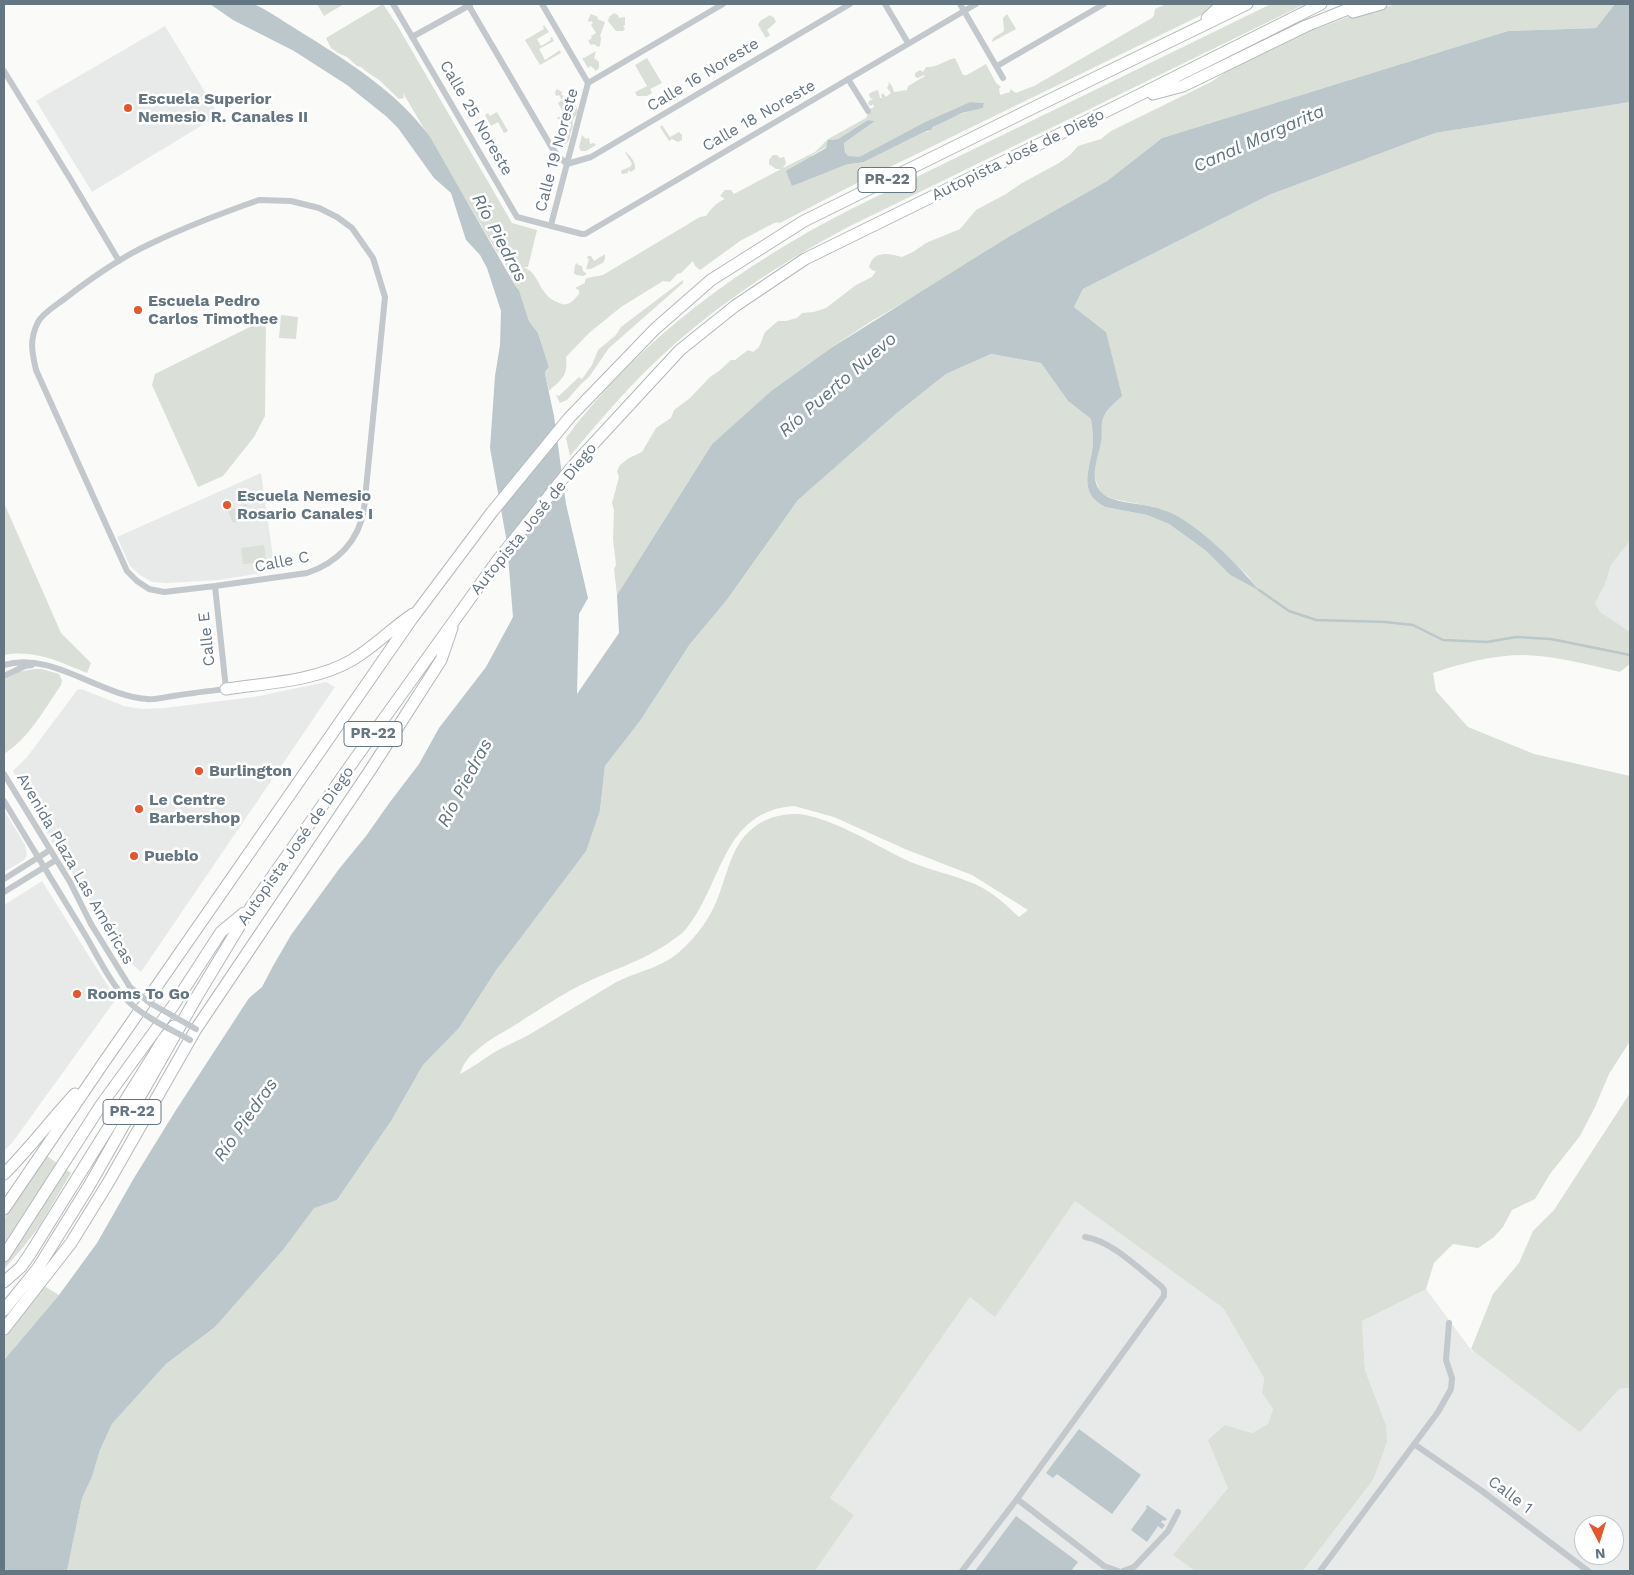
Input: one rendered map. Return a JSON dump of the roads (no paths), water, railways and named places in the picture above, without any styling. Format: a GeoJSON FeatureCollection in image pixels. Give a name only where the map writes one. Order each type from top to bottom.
{"type":"FeatureCollection","features":[{"type":"Feature","properties":{"kind":"highway"},"geometry":{"type":"LineString","coordinates":[[1195,29],[1218,8],[1228,4]]}},
{"type":"Feature","properties":{"kind":"highway","name":"PR-22"},"geometry":{"type":"LineString","coordinates":[[4,1209],[419,610],[492,512],[569,418],[655,329],[711,280],[804,221],[1248,4]]}},
{"type":"Feature","properties":{"kind":"highway","name":"Autopista José de Diego"},"geometry":{"type":"LineString","coordinates":[[4,1310],[38,1268],[89,1186],[196,998],[251,907],[497,561],[572,467],[680,350],[735,306],[805,259],[827,247],[1130,100],[1321,4]]}},
{"type":"Feature","properties":{"kind":"highway"},"geometry":{"type":"LineString","coordinates":[[1130,100],[1183,86],[1306,26],[1361,4]]}},
{"type":"Feature","properties":{"kind":"highway"},"geometry":{"type":"LineString","coordinates":[[1306,26],[1381,4]]}},
{"type":"Feature","properties":{"kind":"highway"},"geometry":{"type":"LineString","coordinates":[[226,689],[311,676],[338,667],[366,651],[396,625],[419,610]]}},
{"type":"Feature","properties":{"kind":"highway"},"geometry":{"type":"LineString","coordinates":[[4,1329],[71,1243],[108,1183],[193,1035],[366,777],[441,660],[458,614]]}},
{"type":"Feature","properties":{"kind":"highway"},"geometry":{"type":"LineString","coordinates":[[4,1256],[101,1105],[173,1006],[221,932],[251,907]]}},
{"type":"Feature","properties":{"kind":"highway"},"geometry":{"type":"LineString","coordinates":[[4,1282],[21,1266],[30,1254],[163,1040],[196,998]]}},
{"type":"Feature","properties":{"kind":"highway"},"geometry":{"type":"LineString","coordinates":[[4,1174],[26,1152],[53,1118],[102,1065]]}},
{"type":"Feature","properties":{"kind":"street","name":"Calle 25 Noreste"},"geometry":{"type":"LineString","coordinates":[[393,4],[517,217],[551,226]]}},
{"type":"Feature","properties":{"kind":"street","name":"Calle 19 Noreste"},"geometry":{"type":"LineString","coordinates":[[542,4],[588,83],[551,226]]}},
{"type":"Feature","properties":{"kind":"street"},"geometry":{"type":"LineString","coordinates":[[588,83],[723,4]]}},
{"type":"Feature","properties":{"kind":"street","name":"Calle 16 Noreste"},"geometry":{"type":"LineString","coordinates":[[567,164],[591,157],[850,4]]}},
{"type":"Feature","properties":{"kind":"street"},"geometry":{"type":"LineString","coordinates":[[885,4],[908,44]]}},
{"type":"Feature","properties":{"kind":"street"},"geometry":{"type":"LineString","coordinates":[[960,4],[1003,78]]}},
{"type":"Feature","properties":{"kind":"street","name":"Calle 18 Noreste"},"geometry":{"type":"LineString","coordinates":[[551,226],[585,234],[976,4]]}},
{"type":"Feature","properties":{"kind":"street"},"geometry":{"type":"LineString","coordinates":[[997,66],[1104,4]]}},
{"type":"Feature","properties":{"kind":"street"},"geometry":{"type":"LineString","coordinates":[[412,37],[470,5],[552,148],[567,164]]}},
{"type":"Feature","properties":{"kind":"street"},"geometry":{"type":"LineString","coordinates":[[4,71],[118,261]]}},
{"type":"Feature","properties":{"kind":"street"},"geometry":{"type":"LineString","coordinates":[[848,79],[868,111]]}},
{"type":"Feature","properties":{"kind":"street","name":"Calle C"},"geometry":{"type":"LineString","coordinates":[[259,200],[277,200],[319,208],[352,228],[373,258],[385,297],[364,509],[358,532],[345,550],[319,569],[294,576],[164,592],[148,588],[137,581],[127,570],[36,370],[31,342],[38,322],[43,316],[78,288],[118,261],[149,244],[259,200]]}},
{"type":"Feature","properties":{"kind":"street","name":"Calle E"},"geometry":{"type":"LineString","coordinates":[[215,586],[226,689]]}},
{"type":"Feature","properties":{"kind":"street"},"geometry":{"type":"LineString","coordinates":[[4,665],[13,663],[40,664],[56,668],[116,693],[148,699],[226,689]]}},
{"type":"Feature","properties":{"kind":"street"},"geometry":{"type":"LineString","coordinates":[[4,676],[25,666],[40,664]]}},
{"type":"Feature","properties":{"kind":"street","name":"Avenida Plaza Las Américas"},"geometry":{"type":"LineString","coordinates":[[4,774],[70,882],[91,924],[130,987],[193,1035]]}},
{"type":"Feature","properties":{"kind":"street","name":"Avenida Plaza Las Américas"},"geometry":{"type":"LineString","coordinates":[[4,801],[116,987],[127,1001],[144,1014],[193,1035]]}},
{"type":"Feature","properties":{"kind":"street"},"geometry":{"type":"LineString","coordinates":[[4,879],[50,850]]}},
{"type":"Feature","properties":{"kind":"street"},"geometry":{"type":"LineString","coordinates":[[4,892],[56,860]]}},
{"type":"Feature","properties":{"kind":"street"},"geometry":{"type":"LineString","coordinates":[[962,1571],[1017,1499],[1164,1296],[1162,1286],[1115,1250],[1102,1242],[1085,1237]]}},
{"type":"Feature","properties":{"kind":"street"},"geometry":{"type":"LineString","coordinates":[[1320,1571],[1438,1412],[1451,1389],[1452,1378],[1446,1360],[1449,1324]]}},
{"type":"Feature","properties":{"kind":"street","name":"Calle 1"},"geometry":{"type":"LineString","coordinates":[[1414,1444],[1482,1491],[1588,1571]]}},
{"type":"Feature","properties":{"kind":"street"},"geometry":{"type":"LineString","coordinates":[[1017,1499],[1104,1566],[1118,1571]]}},
{"type":"Feature","properties":{"kind":"street"},"geometry":{"type":"LineString","coordinates":[[1124,1571],[1134,1567],[1168,1531],[1178,1512]]}},
{"type":"Feature","properties":{"kind":"water"},"geometry":{"type":"Polygon","coordinates":[[[249,3],[263,8],[351,64],[402,105],[430,137],[519,290],[529,321],[538,333],[549,367],[545,374],[554,416],[566,504],[588,598],[579,614],[577,694],[619,633],[617,595],[712,444],[771,391],[831,348],[1010,236],[1107,181],[1162,138],[1508,31],[1596,28],[1615,4],[1630,4],[1630,102],[1435,133],[1269,195],[1083,289],[1074,307],[1106,332],[1122,396],[1109,408],[1103,419],[1102,439],[1095,468],[1098,487],[1102,493],[1112,499],[1158,508],[1182,519],[1218,548],[1260,591],[1230,575],[1205,550],[1169,524],[1147,515],[1105,507],[1096,501],[1088,487],[1087,479],[1093,443],[1091,419],[1068,401],[1041,363],[991,354],[946,374],[897,413],[798,500],[726,601],[690,644],[640,721],[605,766],[600,810],[586,851],[497,969],[459,1028],[423,1065],[391,1121],[337,1200],[314,1208],[283,1250],[215,1327],[166,1364],[112,1424],[82,1498],[67,1571],[4,1571],[4,1360],[59,1295],[97,1243],[176,1110],[249,998],[262,987],[291,935],[419,764],[439,728],[486,667],[513,617],[507,543],[490,448],[495,376],[500,345],[501,311],[487,268],[480,255],[466,240],[451,193],[434,178],[398,128],[347,85],[294,51],[233,20],[210,4],[249,3]]]}},
{"type":"Feature","properties":{"kind":"water"},"geometry":{"type":"Polygon","coordinates":[[[970,102],[984,103],[983,108],[962,113],[864,162],[845,165],[792,186],[786,171],[826,148],[828,140],[838,139],[868,120],[875,121],[844,143],[845,152],[848,156],[859,157],[925,122],[970,102]]]}},
{"type":"Feature","properties":{"kind":"water"},"geometry":{"type":"Polygon","coordinates":[[[1079,1429],[1141,1475],[1112,1514],[1057,1474],[1053,1478],[1046,1473],[1079,1429]]]}},
{"type":"Feature","properties":{"kind":"water"},"geometry":{"type":"Polygon","coordinates":[[[1147,1505],[1167,1519],[1161,1522],[1165,1525],[1162,1529],[1158,1526],[1147,1542],[1131,1530],[1147,1508],[1147,1505]]]}},
{"type":"Feature","properties":{"kind":"water"},"geometry":{"type":"Polygon","coordinates":[[[1016,1516],[1078,1562],[1071,1571],[975,1571],[1016,1516]]]}},
{"type":"Feature","properties":{"kind":"waterway","name":"Río Puerto Nuevo"},"geometry":{"type":"LineString","coordinates":[[1259,590],[1289,611],[1316,620],[1385,622],[1413,625],[1443,640],[1487,642],[1516,637],[1551,639],[1630,655]]}},
{"type":"Feature","properties":{"kind":"place","name":"Escuela Superior Nemesio R. Canales II"},"geometry":{"type":"Point","coordinates":[128,108]}},
{"type":"Feature","properties":{"kind":"place","name":"Escuela Pedro Carlos Timothee"},"geometry":{"type":"Point","coordinates":[138,310]}},
{"type":"Feature","properties":{"kind":"place","name":"Escuela Nemesio Rosario Canales I"},"geometry":{"type":"Point","coordinates":[227,505]}},
{"type":"Feature","properties":{"kind":"place","name":"Burlington"},"geometry":{"type":"Point","coordinates":[199,771]}},
{"type":"Feature","properties":{"kind":"place","name":"Le Centre Barbershop"},"geometry":{"type":"Point","coordinates":[139,809]}},
{"type":"Feature","properties":{"kind":"place","name":"Pueblo"},"geometry":{"type":"Point","coordinates":[134,856]}},
{"type":"Feature","properties":{"kind":"place","name":"Rooms To Go"},"geometry":{"type":"Point","coordinates":[77,994]}},
{"type":"Feature","properties":{"kind":"water label","name":"Canal Margarita"},"geometry":{"type":"Point","coordinates":[1259,139]}},
{"type":"Feature","properties":{"kind":"water label","name":"Río Piedras"},"geometry":{"type":"Point","coordinates":[499,238]}},
{"type":"Feature","properties":{"kind":"water label","name":"Río Piedras"},"geometry":{"type":"Point","coordinates":[465,783]}},
{"type":"Feature","properties":{"kind":"water label","name":"Río Piedras"},"geometry":{"type":"Point","coordinates":[246,1120]}}]}
